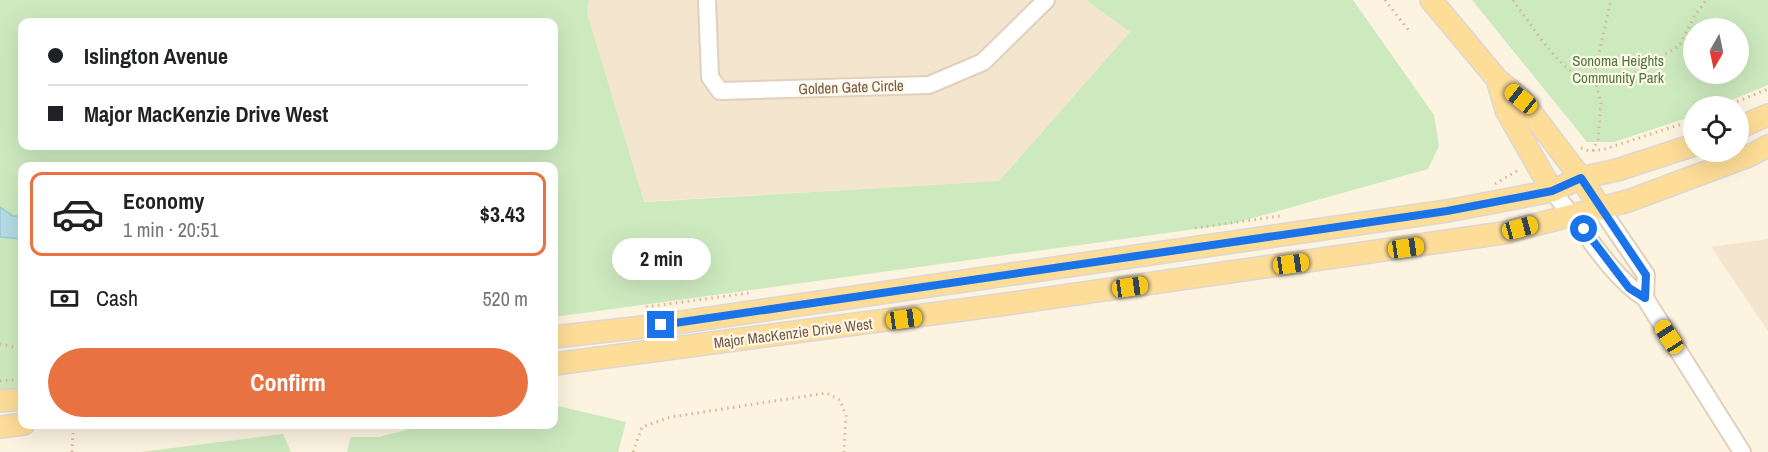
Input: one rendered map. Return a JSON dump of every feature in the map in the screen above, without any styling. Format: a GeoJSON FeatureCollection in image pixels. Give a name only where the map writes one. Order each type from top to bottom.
{"type":"FeatureCollection","features":[{"type":"Feature","properties":{"kind":"main road"},"geometry":{"type":"LineString","coordinates":[[1431,0],[1497,79],[1521,99],[1581,178],[1601,209]]}},
{"type":"Feature","properties":{"kind":"main road"},"geometry":{"type":"LineString","coordinates":[[1497,79],[1506,110],[1552,191]]}},
{"type":"Feature","properties":{"kind":"main road"},"geometry":{"type":"LineString","coordinates":[[1749,123],[1768,115]]}},
{"type":"Feature","properties":{"kind":"main road","name":"Major MacKenzie Drive West"},"geometry":{"type":"LineString","coordinates":[[558,363],[937,314],[1503,233],[1601,209],[1716,168],[1768,146]]}},
{"type":"Feature","properties":{"kind":"main road","name":"Major MacKenzie Drive West"},"geometry":{"type":"LineString","coordinates":[[558,337],[672,323],[1447,211],[1552,191],[1581,178],[1617,170],[1683,149]]}},
{"type":"Feature","properties":{"kind":"main road"},"geometry":{"type":"LineString","coordinates":[[0,401],[18,399]]}},
{"type":"Feature","properties":{"kind":"main road"},"geometry":{"type":"LineString","coordinates":[[0,427],[18,425]]}},
{"type":"Feature","properties":{"kind":"street","name":"Golden Gate Circle"},"geometry":{"type":"LineString","coordinates":[[707,0],[710,77],[720,91],[929,85],[983,62],[1046,0]]}},
{"type":"Feature","properties":{"kind":"street"},"geometry":{"type":"LineString","coordinates":[[1552,191],[1574,215],[1629,288],[1645,298],[1742,452]]}},
{"type":"Feature","properties":{"kind":"street"},"geometry":{"type":"LineString","coordinates":[[1601,209],[1646,275],[1645,298]]}},
{"type":"Feature","properties":{"kind":"path"},"geometry":{"type":"LineString","coordinates":[[1385,0],[1410,33]]}},
{"type":"Feature","properties":{"kind":"path"},"geometry":{"type":"LineString","coordinates":[[1513,0],[1568,71],[1598,86],[1637,72],[1680,45],[1694,17],[1706,0]]}},
{"type":"Feature","properties":{"kind":"path"},"geometry":{"type":"LineString","coordinates":[[1593,151],[1598,139],[1601,103],[1594,75],[1611,0]]}},
{"type":"Feature","properties":{"kind":"path"},"geometry":{"type":"LineString","coordinates":[[1749,97],[1768,89]]}},
{"type":"Feature","properties":{"kind":"path"},"geometry":{"type":"LineString","coordinates":[[1575,146],[1593,151],[1605,149],[1683,124]]}},
{"type":"Feature","properties":{"kind":"path"},"geometry":{"type":"LineString","coordinates":[[0,344],[18,348]]}},
{"type":"Feature","properties":{"kind":"path"},"geometry":{"type":"LineString","coordinates":[[0,381],[18,379]]}},
{"type":"Feature","properties":{"kind":"path"},"geometry":{"type":"LineString","coordinates":[[633,452],[642,427],[671,417],[826,393],[840,400],[846,416],[844,452]]}},
{"type":"Feature","properties":{"kind":"path"},"geometry":{"type":"LineString","coordinates":[[72,452],[73,434]]}},
{"type":"Feature","properties":{"kind":"shaded area"},"geometry":{"type":"Polygon","coordinates":[[[581,0],[1086,0],[1130,32],[999,181],[617,203],[581,0]]]}},
{"type":"Feature","properties":{"kind":"shaded area"},"geometry":{"type":"Polygon","coordinates":[[[1768,239],[1768,331],[1711,247],[1768,239]]]}},
{"type":"Feature","properties":{"kind":"green space"},"geometry":{"type":"Polygon","coordinates":[[[0,0],[589,0],[587,13],[644,202],[999,181],[1130,32],[1086,0],[1353,0],[1434,115],[1439,146],[1428,169],[1232,224],[558,316],[558,162],[18,162],[18,390],[0,392],[0,0]]]}},
{"type":"Feature","properties":{"kind":"green space","name":"Sonoma Heights Community Park"},"geometry":{"type":"Polygon","coordinates":[[[1472,0],[1768,0],[1768,85],[1741,96],[1683,96],[1683,119],[1614,142],[1587,142],[1472,0]]]}},
{"type":"Feature","properties":{"kind":"green space"},"geometry":{"type":"Polygon","coordinates":[[[558,406],[626,422],[618,452],[347,452],[351,437],[379,437],[409,429],[558,429],[558,406]]]}},
{"type":"Feature","properties":{"kind":"green space"},"geometry":{"type":"Polygon","coordinates":[[[283,434],[291,452],[141,452],[283,434]]]}},
{"type":"Feature","properties":{"kind":"water"},"geometry":{"type":"Polygon","coordinates":[[[0,207],[13,216],[18,216],[18,239],[0,237],[0,207]]]}},
{"type":"Feature","properties":{"kind":"route"},"geometry":{"type":"LineString","coordinates":[[661,325],[1447,211],[1552,191],[1581,178],[1646,275],[1645,298],[1629,288],[1584,229]]}}]}
